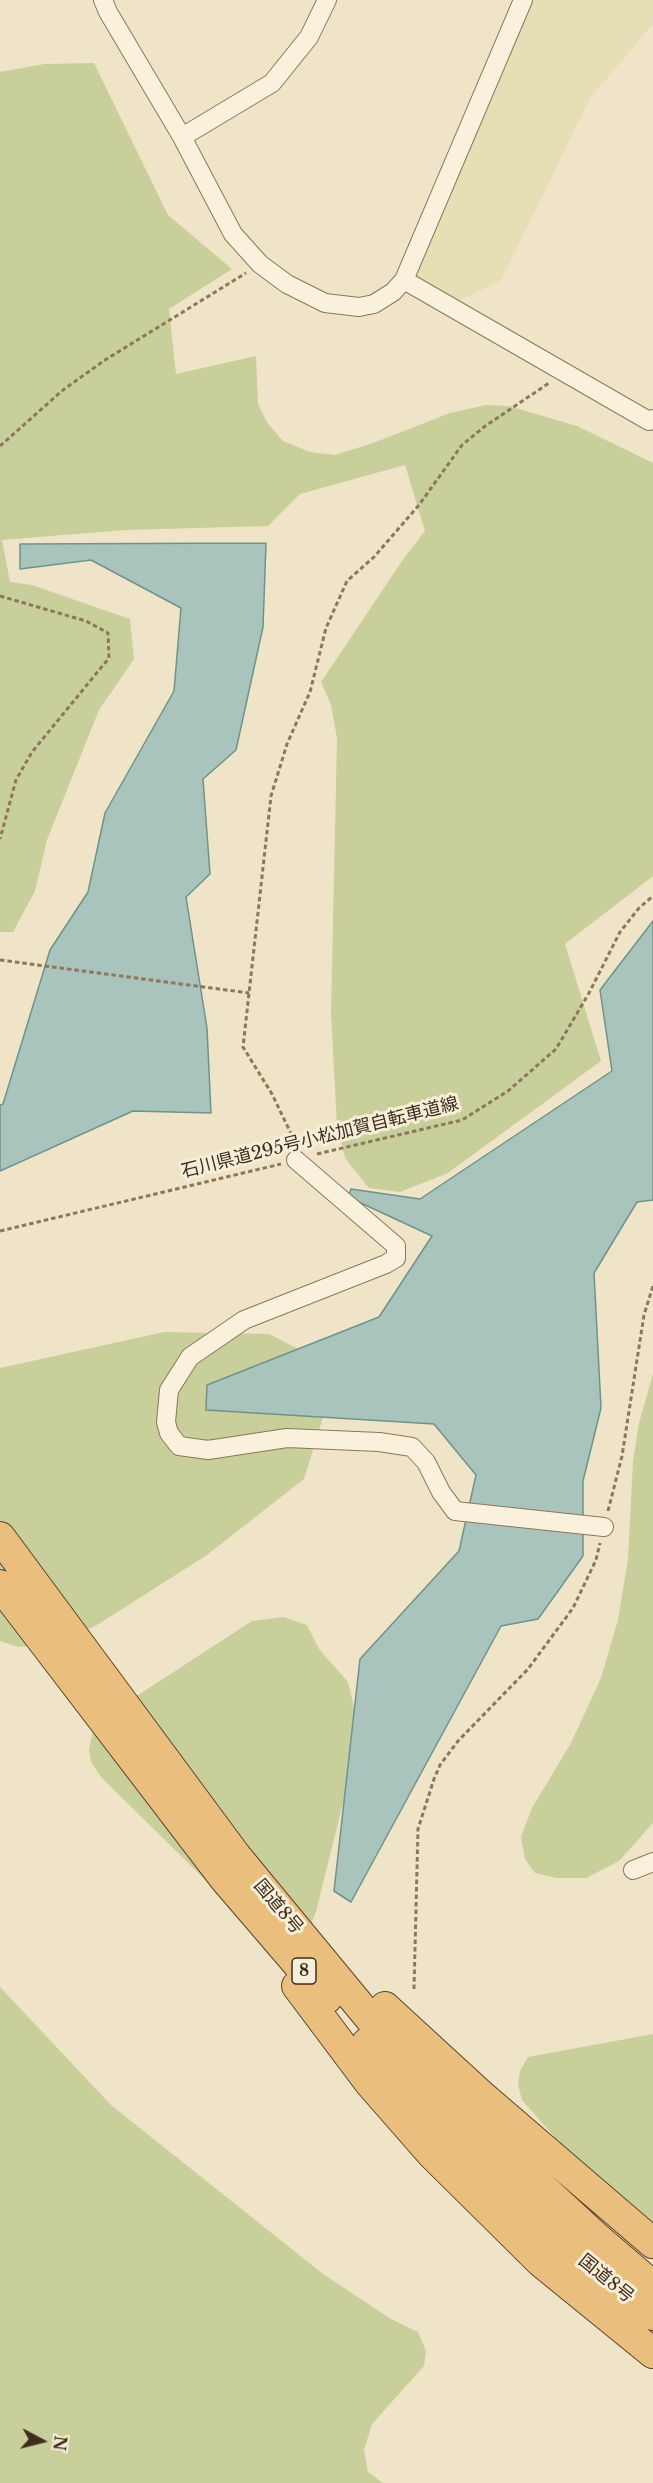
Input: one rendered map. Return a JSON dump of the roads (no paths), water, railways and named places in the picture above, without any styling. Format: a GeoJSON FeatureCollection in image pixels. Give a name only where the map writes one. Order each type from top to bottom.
{"type":"FeatureCollection","features":[{"type":"Feature","properties":{"kind":"highway","name":"国道8号"},"geometry":{"type":"LineString","coordinates":[[0,1537],[230,1867],[378,2028],[456,2108],[653,2286]]}},
{"type":"Feature","properties":{"kind":"highway","name":"国道8号"},"geometry":{"type":"LineString","coordinates":[[0,1585],[426,2111],[480,2168],[537,2222],[653,2315]]}},
{"type":"Feature","properties":{"kind":"highway"},"geometry":{"type":"LineString","coordinates":[[230,1867],[483,2097],[653,2243]]}},
{"type":"Feature","properties":{"kind":"highway"},"geometry":{"type":"LineString","coordinates":[[230,1867],[285,1970],[369,2082],[432,2154],[540,2260],[653,2353]]}},
{"type":"Feature","properties":{"kind":"street"},"geometry":{"type":"LineString","coordinates":[[103,0],[182,137],[233,234],[260,264],[287,284],[325,303],[359,308],[374,304],[393,292],[404,280],[523,0]]}},
{"type":"Feature","properties":{"kind":"street"},"geometry":{"type":"LineString","coordinates":[[182,137],[272,83],[309,37],[327,0]]}},
{"type":"Feature","properties":{"kind":"street"},"geometry":{"type":"LineString","coordinates":[[404,280],[649,421],[653,419]]}},
{"type":"Feature","properties":{"kind":"street"},"geometry":{"type":"LineString","coordinates":[[299,1159],[396,1246],[396,1258],[244,1320],[190,1357],[169,1390],[165,1422],[169,1433],[179,1446],[208,1450],[287,1438],[379,1442],[412,1446],[426,1461],[441,1492],[455,1511],[598,1526]]}},
{"type":"Feature","properties":{"kind":"street"},"geometry":{"type":"LineString","coordinates":[[633,1870],[653,1862]]}},
{"type":"Feature","properties":{"kind":"water"},"geometry":{"type":"Polygon","coordinates":[[[266,543],[263,627],[236,750],[203,779],[210,874],[186,897],[207,1028],[211,1113],[133,1111],[0,1171],[0,1105],[3,1104],[50,950],[88,892],[105,813],[174,691],[181,608],[91,560],[20,569],[20,544],[266,543]]]}},
{"type":"Feature","properties":{"kind":"water"},"geometry":{"type":"Polygon","coordinates":[[[653,921],[653,1200],[637,1202],[594,1273],[601,1408],[583,1481],[583,1556],[538,1619],[501,1626],[351,1902],[334,1891],[360,1659],[459,1551],[476,1475],[434,1424],[206,1410],[207,1385],[379,1317],[432,1236],[348,1197],[351,1189],[420,1199],[612,1071],[600,990],[653,921]]]}}]}
